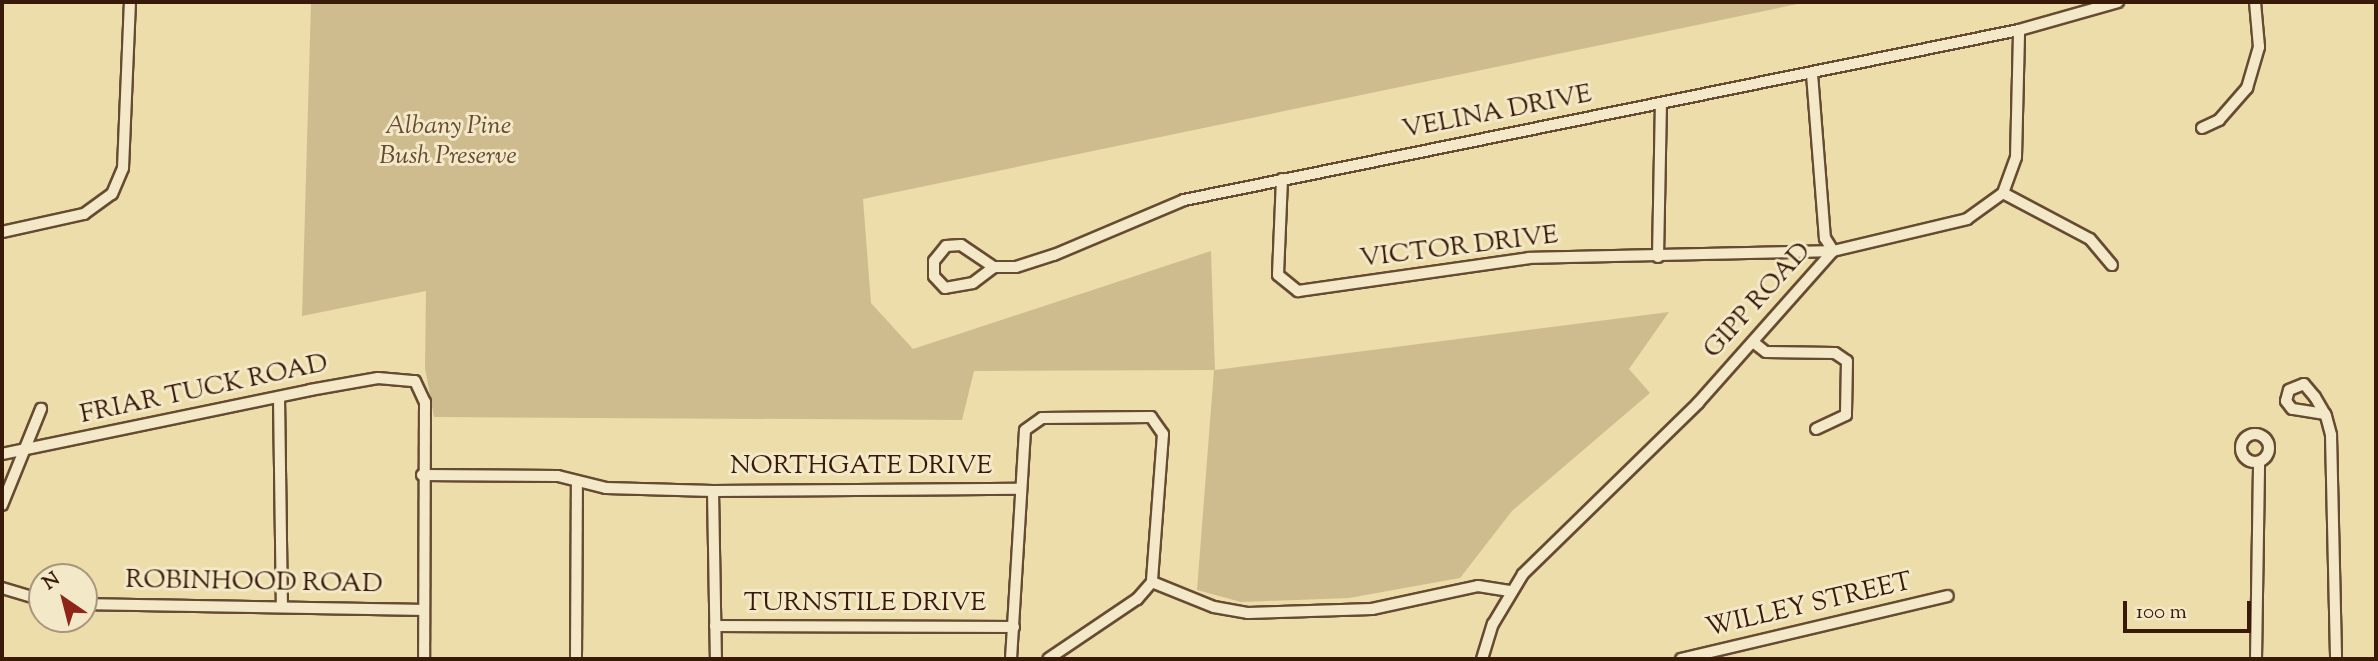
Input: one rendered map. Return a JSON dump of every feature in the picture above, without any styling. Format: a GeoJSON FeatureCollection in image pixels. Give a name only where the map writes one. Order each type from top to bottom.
{"type":"FeatureCollection","features":[{"type":"Feature","properties":{"kind":"street"},"geometry":{"type":"LineString","coordinates":[[2,232],[84,214],[113,194],[123,168],[130,2]]}},
{"type":"Feature","properties":{"kind":"street"},"geometry":{"type":"LineString","coordinates":[[2112,265],[2090,239],[2003,193],[2016,157],[2019,30],[2118,2]]}},
{"type":"Feature","properties":{"kind":"street"},"geometry":{"type":"LineString","coordinates":[[2202,128],[2219,120],[2247,88],[2259,47],[2255,2]]}},
{"type":"Feature","properties":{"kind":"street","name":"VELINA DRIVE"},"geometry":{"type":"LineString","coordinates":[[994,267],[981,279],[952,288],[938,283],[933,269],[940,252],[954,244],[994,267],[1016,267],[1054,255],[1184,200],[2019,30]]}},
{"type":"Feature","properties":{"kind":"street"},"geometry":{"type":"LineString","coordinates":[[1812,74],[1825,238],[1833,251]]}},
{"type":"Feature","properties":{"kind":"street"},"geometry":{"type":"LineString","coordinates":[[1658,257],[1661,103]]}},
{"type":"Feature","properties":{"kind":"street","name":"VICTOR DRIVE"},"geometry":{"type":"LineString","coordinates":[[1282,179],[1278,275],[1292,290],[1529,258],[1658,257],[1817,247],[1833,251]]}},
{"type":"Feature","properties":{"kind":"street","name":"GIPP ROAD"},"geometry":{"type":"LineString","coordinates":[[1482,659],[1510,591],[1753,342],[1833,251],[1967,219],[2003,193]]}},
{"type":"Feature","properties":{"kind":"street"},"geometry":{"type":"LineString","coordinates":[[1753,342],[1766,352],[1835,353],[1847,360],[1846,415],[1816,429]]}},
{"type":"Feature","properties":{"kind":"street","name":"FRIAR TUCK ROAD"},"geometry":{"type":"LineString","coordinates":[[2,454],[378,379],[415,381],[425,401],[422,475]]}},
{"type":"Feature","properties":{"kind":"street"},"geometry":{"type":"LineString","coordinates":[[2325,414],[2289,406],[2288,390],[2301,383],[2325,414],[2333,457],[2336,659]]}},
{"type":"Feature","properties":{"kind":"street"},"geometry":{"type":"LineString","coordinates":[[279,397],[282,604]]}},
{"type":"Feature","properties":{"kind":"street"},"geometry":{"type":"LineString","coordinates":[[2,505],[41,409]]}},
{"type":"Feature","properties":{"kind":"street","name":"NORTHGATE DRIVE"},"geometry":{"type":"LineString","coordinates":[[422,475],[546,476],[577,483],[713,491],[1020,489],[1023,436],[1035,420],[1157,420],[1164,434],[1152,582]]}},
{"type":"Feature","properties":{"kind":"street"},"geometry":{"type":"LineString","coordinates":[[2256,659],[2259,463]]}},
{"type":"Feature","properties":{"kind":"street"},"geometry":{"type":"LineString","coordinates":[[422,475],[424,659]]}},
{"type":"Feature","properties":{"kind":"street"},"geometry":{"type":"LineString","coordinates":[[576,659],[577,483]]}},
{"type":"Feature","properties":{"kind":"street"},"geometry":{"type":"LineString","coordinates":[[1011,659],[1020,489]]}},
{"type":"Feature","properties":{"kind":"street"},"geometry":{"type":"LineString","coordinates":[[713,491],[716,659]]}},
{"type":"Feature","properties":{"kind":"street"},"geometry":{"type":"LineString","coordinates":[[1048,659],[1137,599],[1152,582],[1214,607],[1248,613],[1372,609],[1478,586],[1510,591]]}},
{"type":"Feature","properties":{"kind":"street"},"geometry":{"type":"LineString","coordinates":[[2,588],[28,596]]}},
{"type":"Feature","properties":{"kind":"street","name":"WILLEY STREET"},"geometry":{"type":"LineString","coordinates":[[1681,659],[1948,596]]}},
{"type":"Feature","properties":{"kind":"street","name":"ROBINHOOD ROAD"},"geometry":{"type":"LineString","coordinates":[[98,604],[282,604],[422,610]]}},
{"type":"Feature","properties":{"kind":"street","name":"TURNSTILE DRIVE"},"geometry":{"type":"LineString","coordinates":[[715,626],[1014,627]]}},
{"type":"Feature","properties":{"kind":"green space","name":"Albany Pine Bush Preserve"},"geometry":{"type":"Polygon","coordinates":[[[311,2],[1807,2],[863,199],[871,303],[913,349],[1211,251],[1215,370],[1669,312],[1629,369],[1650,393],[1512,511],[1460,578],[1349,598],[1241,602],[1197,590],[1214,370],[974,371],[962,420],[434,417],[425,368],[426,291],[302,316],[311,2]]]}}]}
